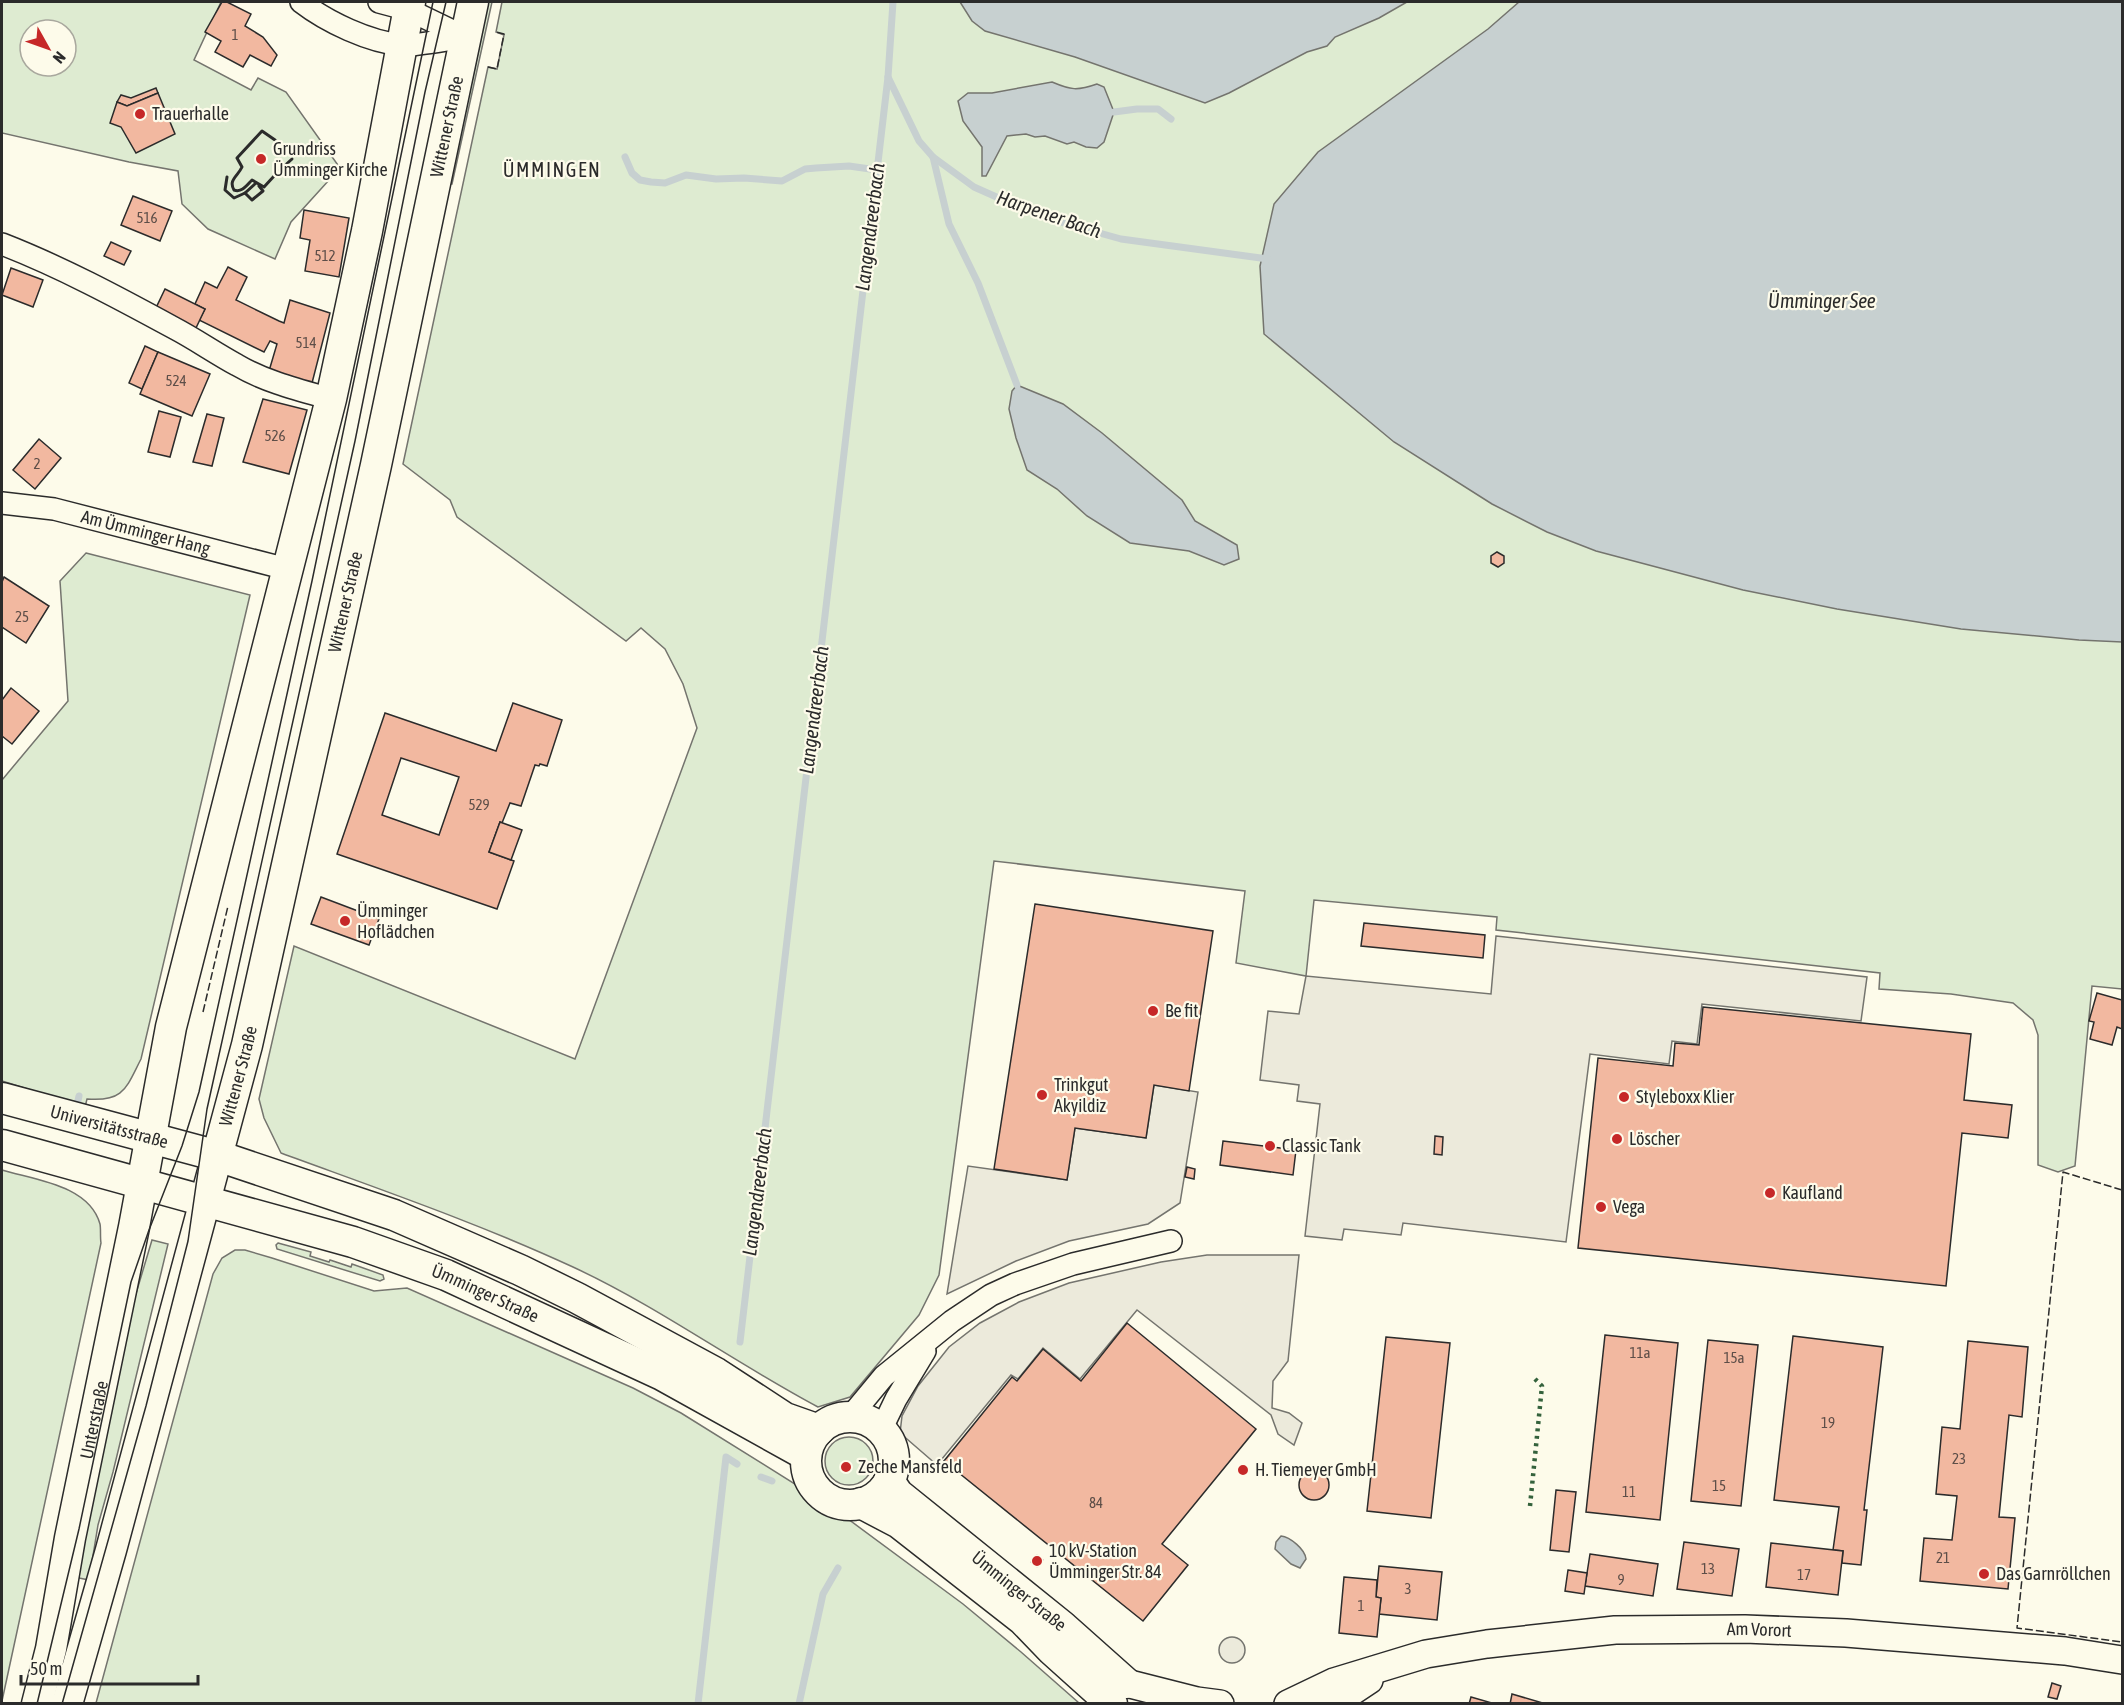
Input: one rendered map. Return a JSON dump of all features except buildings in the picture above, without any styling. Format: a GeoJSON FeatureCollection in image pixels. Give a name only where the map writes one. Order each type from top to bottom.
{"type":"FeatureCollection","features":[{"type":"Feature","properties":{"kind":"main road","name":"Wittener Straße"},"geometry":{"type":"LineString","coordinates":[[206,1200],[248,1045],[376,465],[473,2]]}},
{"type":"Feature","properties":{"kind":"main road"},"geometry":{"type":"LineString","coordinates":[[150,1138],[171,1027],[331,399],[367,231],[409,6]]}},
{"type":"Feature","properties":{"kind":"main road","name":"Universitätsstraße"},"geometry":{"type":"LineString","coordinates":[[2,1098],[218,1156]]}},
{"type":"Feature","properties":{"kind":"main road","name":"Unterstraße"},"geometry":{"type":"LineString","coordinates":[[37,1704],[51,1648],[70,1538],[150,1138]]}},
{"type":"Feature","properties":{"kind":"main road"},"geometry":{"type":"LineString","coordinates":[[2,1146],[142,1185]]}},
{"type":"Feature","properties":{"kind":"main road","name":"Ümminger Straße"},"geometry":{"type":"LineString","coordinates":[[218,1156],[295,1180],[393,1215],[520,1270],[716,1373],[785,1418],[813,1443]]}},
{"type":"Feature","properties":{"kind":"main road","name":"Ümminger Straße"},"geometry":{"type":"LineString","coordinates":[[142,1185],[206,1200],[353,1242],[446,1275],[813,1443]]}},
{"type":"Feature","properties":{"kind":"main road"},"geometry":{"type":"LineString","coordinates":[[67,1704],[206,1200]]}},
{"type":"Feature","properties":{"kind":"main road"},"geometry":{"type":"LineString","coordinates":[[813,1443],[828,1423],[840,1418],[850,1417],[870,1422],[881,1430],[893,1450],[894,1461],[889,1481],[883,1490],[872,1499],[861,1503]]}},
{"type":"Feature","properties":{"kind":"main road","name":"Ümminger Straße"},"geometry":{"type":"LineString","coordinates":[[813,1443],[808,1475],[816,1489],[824,1496],[837,1503],[850,1505],[861,1503],[899,1523],[1023,1620],[1052,1650],[1119,1693]]}},
{"type":"Feature","properties":{"kind":"main road","name":"Ümminger Straße"},"geometry":{"type":"LineString","coordinates":[[889,1481],[898,1494],[1053,1618],[1119,1693]]}},
{"type":"Feature","properties":{"kind":"street"},"geometry":{"type":"LineString","coordinates":[[301,2],[318,15],[367,37],[402,45],[466,37]]}},
{"type":"Feature","properties":{"kind":"street"},"geometry":{"type":"LineString","coordinates":[[379,2],[409,6],[466,37]]}},
{"type":"Feature","properties":{"kind":"street"},"geometry":{"type":"LineString","coordinates":[[2,244],[46,261],[103,289],[184,333],[238,366],[284,386],[331,399]]}},
{"type":"Feature","properties":{"kind":"street","name":"Am Ümminger Hang"},"geometry":{"type":"LineString","coordinates":[[2,503],[54,509],[287,569]]}},
{"type":"Feature","properties":{"kind":"street"},"geometry":{"type":"LineString","coordinates":[[850,1417],[884,1376],[976,1305],[1015,1284],[1073,1264],[1171,1241]]}},
{"type":"Feature","properties":{"kind":"street"},"geometry":{"type":"LineString","coordinates":[[881,1430],[896,1399],[933,1338]]}},
{"type":"Feature","properties":{"kind":"street","name":"Am Vorort"},"geometry":{"type":"LineString","coordinates":[[1283,1704],[1334,1682],[1426,1654],[1487,1644],[1615,1630],[1745,1629],[1846,1633],[2065,1651],[2122,1660]]}},
{"type":"Feature","properties":{"kind":"street","name":"Am Vorort"},"geometry":{"type":"LineString","coordinates":[[1333,1704],[1395,1663]]}},
{"type":"Feature","properties":{"kind":"street"},"geometry":{"type":"LineString","coordinates":[[1119,1693],[1220,1704]]}},
{"type":"Feature","properties":{"kind":"street","name":"Ümminger Straße"},"geometry":{"type":"LineString","coordinates":[[1119,1693],[1148,1704]]}},
{"type":"Feature","properties":{"kind":"green space"},"geometry":{"type":"Polygon","coordinates":[[[2,2],[221,2],[194,60],[251,90],[258,78],[286,92],[340,168],[291,222],[275,259],[208,229],[182,204],[178,171],[2,133],[2,2]]]}},
{"type":"Feature","properties":{"kind":"green space"},"geometry":{"type":"Polygon","coordinates":[[[486,2],[492,2],[452,184],[449,184],[486,2]]]}},
{"type":"Feature","properties":{"kind":"green space"},"geometry":{"type":"Polygon","coordinates":[[[502,2],[2122,2],[2122,989],[2092,986],[2075,1166],[2058,1172],[2038,1165],[2038,1035],[2033,1020],[2013,1003],[1951,994],[1879,989],[1880,973],[1496,930],[1497,917],[1314,900],[1306,976],[1236,963],[1245,891],[994,861],[939,1275],[919,1315],[850,1397],[818,1407],[666,1317],[573,1267],[465,1221],[281,1153],[264,1118],[259,1099],[294,946],[575,1059],[697,728],[683,684],[665,649],[641,628],[626,641],[457,517],[450,500],[403,464],[488,67],[497,69],[504,35],[496,32],[502,2]]]}},
{"type":"Feature","properties":{"kind":"green space"},"geometry":{"type":"Polygon","coordinates":[[[86,553],[250,595],[141,1059],[122,1091],[109,1098],[87,1099],[85,1107],[2,1081],[2,780],[68,701],[60,581],[86,553]]]}},
{"type":"Feature","properties":{"kind":"green space"},"geometry":{"type":"Polygon","coordinates":[[[2,1170],[45,1181],[73,1192],[94,1211],[100,1224],[101,1243],[2,1701],[2,1170]]]}},
{"type":"Feature","properties":{"kind":"green space"},"geometry":{"type":"Polygon","coordinates":[[[152,1240],[168,1244],[98,1525],[89,1580],[74,1577],[129,1317],[152,1240]]]}},
{"type":"Feature","properties":{"kind":"green space"},"geometry":{"type":"Polygon","coordinates":[[[278,1243],[311,1252],[310,1256],[329,1262],[330,1260],[351,1267],[352,1264],[383,1275],[384,1279],[380,1281],[277,1249],[278,1243]]]}},
{"type":"Feature","properties":{"kind":"green space"},"geometry":{"type":"Polygon","coordinates":[[[235,1250],[245,1250],[374,1291],[407,1288],[633,1388],[681,1413],[795,1484],[816,1509],[828,1516],[848,1519],[963,1604],[1079,1703],[96,1703],[213,1274],[222,1258],[235,1250]]]}},
{"type":"Feature","properties":{"kind":"green space"},"geometry":{"type":"Polygon","coordinates":[[[844,1437],[854,1437],[866,1444],[873,1456],[873,1466],[866,1478],[854,1485],[844,1485],[829,1474],[825,1466],[825,1456],[836,1441],[844,1437]]]}},
{"type":"Feature","properties":{"kind":"shaded area"},"geometry":{"type":"Polygon","coordinates":[[[1496,936],[1867,977],[1861,1021],[1702,1004],[1697,1044],[1672,1041],[1669,1064],[1590,1054],[1566,1242],[1403,1223],[1401,1235],[1344,1229],[1342,1240],[1305,1236],[1320,1104],[1297,1101],[1299,1085],[1260,1080],[1268,1011],[1299,1014],[1306,976],[1491,994],[1496,936]]]}},
{"type":"Feature","properties":{"kind":"shaded area"},"geometry":{"type":"Polygon","coordinates":[[[1154,1085],[1198,1092],[1180,1203],[1148,1224],[1069,1241],[1016,1261],[947,1294],[968,1166],[1067,1180],[1075,1128],[1146,1138],[1154,1085]]]}},
{"type":"Feature","properties":{"kind":"shaded area"},"geometry":{"type":"Polygon","coordinates":[[[1207,1255],[1299,1255],[1288,1361],[1273,1381],[1272,1408],[1289,1413],[1302,1423],[1294,1445],[1278,1434],[1271,1415],[1137,1310],[1080,1379],[1043,1348],[1018,1379],[1011,1375],[937,1465],[900,1433],[902,1416],[918,1386],[949,1347],[980,1323],[1019,1302],[1069,1283],[1161,1262],[1207,1255]]]}},
{"type":"Feature","properties":{"kind":"shaded area"},"geometry":{"type":"Polygon","coordinates":[[[1232,1637],[1241,1641],[1245,1650],[1241,1659],[1232,1663],[1223,1659],[1219,1650],[1223,1641],[1232,1637]]]}},
{"type":"Feature","properties":{"kind":"water"},"geometry":{"type":"Polygon","coordinates":[[[960,2],[1407,2],[1379,18],[1335,37],[1327,46],[1307,52],[1205,103],[1075,57],[985,31],[972,21],[960,2]]]}},
{"type":"Feature","properties":{"kind":"water","name":"Ümminger See"},"geometry":{"type":"Polygon","coordinates":[[[1519,2],[2122,2],[2122,642],[1961,629],[1837,609],[1743,590],[1596,551],[1547,532],[1492,504],[1394,442],[1264,334],[1260,266],[1274,204],[1318,152],[1488,29],[1519,2]]]}},
{"type":"Feature","properties":{"kind":"water"},"geometry":{"type":"Polygon","coordinates":[[[1052,82],[1074,89],[1097,84],[1104,87],[1114,112],[1104,142],[1097,148],[1086,147],[1074,142],[1067,144],[1045,136],[1035,137],[1026,134],[1007,136],[986,176],[982,176],[982,147],[963,121],[958,101],[968,93],[992,93],[1052,82]]]}},
{"type":"Feature","properties":{"kind":"water"},"geometry":{"type":"Polygon","coordinates":[[[1017,385],[1063,404],[1102,433],[1182,500],[1195,521],[1237,545],[1239,559],[1224,565],[1189,551],[1130,543],[1087,516],[1057,489],[1027,470],[1009,409],[1012,391],[1017,385]]]}},
{"type":"Feature","properties":{"kind":"water"},"geometry":{"type":"Polygon","coordinates":[[[1281,1536],[1293,1541],[1303,1551],[1306,1559],[1300,1568],[1291,1564],[1275,1549],[1276,1542],[1281,1536]]]}},
{"type":"Feature","properties":{"kind":"waterway","name":"Langendreerbach"},"geometry":{"type":"LineString","coordinates":[[740,1342],[888,77],[893,2]]}},
{"type":"Feature","properties":{"kind":"waterway","name":"Harpener Bach"},"geometry":{"type":"LineString","coordinates":[[888,77],[919,141],[933,157],[974,187],[1060,222],[1121,239],[1268,259]]}},
{"type":"Feature","properties":{"kind":"waterway"},"geometry":{"type":"LineString","coordinates":[[1114,112],[1158,109],[1171,119]]}},
{"type":"Feature","properties":{"kind":"waterway"},"geometry":{"type":"LineString","coordinates":[[625,157],[632,173],[640,180],[665,183],[686,175],[716,179],[744,178],[782,181],[805,169],[849,166],[877,170]]}},
{"type":"Feature","properties":{"kind":"waterway"},"geometry":{"type":"LineString","coordinates":[[933,157],[949,224],[978,283],[1017,385]]}},
{"type":"Feature","properties":{"kind":"waterway"},"geometry":{"type":"LineString","coordinates":[[76,1110],[79,1096]]}},
{"type":"Feature","properties":{"kind":"waterway","name":"Langendreerbach"},"geometry":{"type":"LineString","coordinates":[[698,1704],[726,1457],[737,1464]]}},
{"type":"Feature","properties":{"kind":"waterway"},"geometry":{"type":"LineString","coordinates":[[761,1477],[772,1481]]}},
{"type":"Feature","properties":{"kind":"waterway"},"geometry":{"type":"LineString","coordinates":[[799,1704],[823,1594],[838,1568]]}},
{"type":"Feature","properties":{"kind":"tram line"},"geometry":{"type":"LineString","coordinates":[[37,1704],[79,1529],[131,1282],[182,1146],[199,1092],[312,581],[433,2]]}},
{"type":"Feature","properties":{"kind":"tram line"},"geometry":{"type":"LineString","coordinates":[[62,1704],[146,1406],[188,1241],[207,1109],[355,441],[425,92],[446,2]]}},
{"type":"Feature","properties":{"kind":"hedge"},"geometry":{"type":"LineString","coordinates":[[1530,1506],[1542,1386],[1534,1378]]}},
{"type":"Feature","properties":{"kind":"fence"},"geometry":{"type":"LineString","coordinates":[[488,67],[497,69],[504,34],[496,32]]}},
{"type":"Feature","properties":{"kind":"fence"},"geometry":{"type":"LineString","coordinates":[[203,1012],[228,906]]}},
{"type":"Feature","properties":{"kind":"fence"},"geometry":{"type":"LineString","coordinates":[[2122,1190],[2063,1172],[2017,1628],[2122,1642]]}},
{"type":"Feature","properties":{"kind":"wall"},"geometry":{"type":"LineString","coordinates":[[275,140],[262,131],[237,158],[242,167],[232,187],[234,190],[239,190],[252,180],[264,187],[275,175]]}},
{"type":"Feature","properties":{"kind":"wall"},"geometry":{"type":"LineString","coordinates":[[280,170],[292,159]]}},
{"type":"Feature","properties":{"kind":"wall"},"geometry":{"type":"LineString","coordinates":[[227,177],[225,190],[234,198],[245,193],[252,200],[263,191],[259,186]]}},
{"type":"Feature","properties":{"kind":"wall"},"geometry":{"type":"LineString","coordinates":[[245,193],[256,183]]}},
{"type":"Feature","properties":{"kind":"place","name":"Trauerhalle"},"geometry":{"type":"Point","coordinates":[140,114]}},
{"type":"Feature","properties":{"kind":"place","name":"Grundriss Ümminger Kirche"},"geometry":{"type":"Point","coordinates":[261,159]}},
{"type":"Feature","properties":{"kind":"place","name":"Ümminger Hoflädchen"},"geometry":{"type":"Point","coordinates":[345,921]}},
{"type":"Feature","properties":{"kind":"place","name":"Be fit"},"geometry":{"type":"Point","coordinates":[1153,1011]}},
{"type":"Feature","properties":{"kind":"place","name":"Trinkgut Akyildiz"},"geometry":{"type":"Point","coordinates":[1042,1095]}},
{"type":"Feature","properties":{"kind":"place","name":"Styleboxx Klier"},"geometry":{"type":"Point","coordinates":[1624,1097]}},
{"type":"Feature","properties":{"kind":"place","name":"Löscher"},"geometry":{"type":"Point","coordinates":[1617,1139]}},
{"type":"Feature","properties":{"kind":"place","name":"Classic Tank"},"geometry":{"type":"Point","coordinates":[1270,1146]}},
{"type":"Feature","properties":{"kind":"place","name":"Kaufland"},"geometry":{"type":"Point","coordinates":[1770,1193]}},
{"type":"Feature","properties":{"kind":"place","name":"Vega"},"geometry":{"type":"Point","coordinates":[1601,1207]}},
{"type":"Feature","properties":{"kind":"place","name":"Zeche Mansfeld"},"geometry":{"type":"Point","coordinates":[846,1467]}},
{"type":"Feature","properties":{"kind":"place","name":"H. Tiemeyer GmbH"},"geometry":{"type":"Point","coordinates":[1243,1470]}},
{"type":"Feature","properties":{"kind":"place","name":"10 kV-Station Ümminger Str. 84"},"geometry":{"type":"Point","coordinates":[1037,1561]}},
{"type":"Feature","properties":{"kind":"place","name":"Das Garnröllchen"},"geometry":{"type":"Point","coordinates":[1984,1574]}},
{"type":"Feature","properties":{"kind":"district","name":"ÜMMINGEN"},"geometry":{"type":"Point","coordinates":[552,170]}}]}
